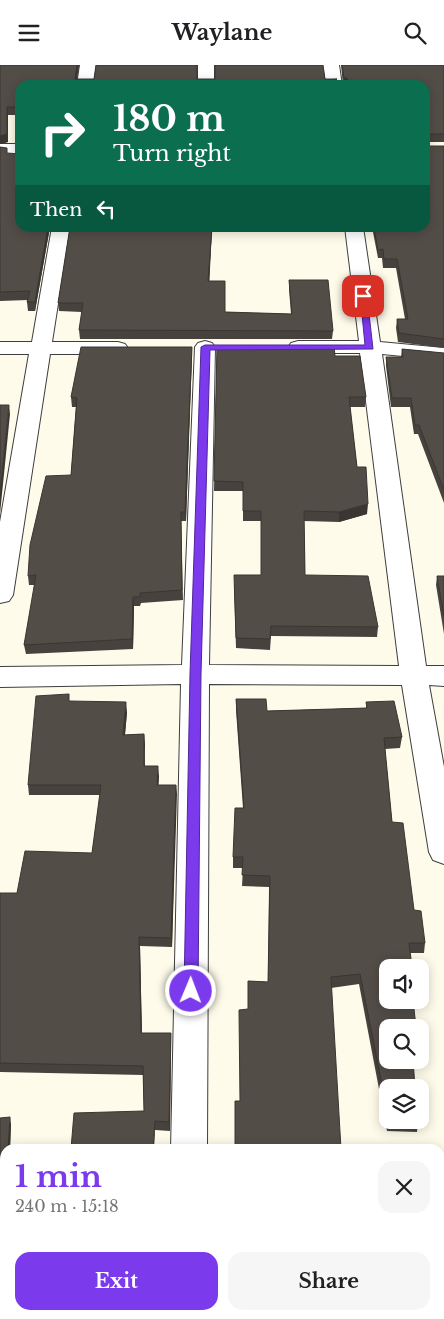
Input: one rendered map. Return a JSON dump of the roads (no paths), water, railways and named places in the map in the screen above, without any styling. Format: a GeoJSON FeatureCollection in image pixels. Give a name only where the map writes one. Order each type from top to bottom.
{"type":"FeatureCollection","features":[{"type":"Feature","properties":{"kind":"street"},"geometry":{"type":"LineString","coordinates":[[86,80],[88,65]]}},
{"type":"Feature","properties":{"kind":"street"},"geometry":{"type":"LineString","coordinates":[[206,65],[206,80]]}},
{"type":"Feature","properties":{"kind":"street"},"geometry":{"type":"LineString","coordinates":[[331,65],[333,80]]}},
{"type":"Feature","properties":{"kind":"street"},"geometry":{"type":"LineString","coordinates":[[0,149],[15,149]]}},
{"type":"Feature","properties":{"kind":"street"},"geometry":{"type":"LineString","coordinates":[[0,595],[60,232]]}},
{"type":"Feature","properties":{"kind":"street"},"geometry":{"type":"LineString","coordinates":[[355,232],[414,676],[444,852]]}},
{"type":"Feature","properties":{"kind":"street"},"geometry":{"type":"LineString","coordinates":[[0,348],[138,347]]}},
{"type":"Feature","properties":{"kind":"street"},"geometry":{"type":"LineString","coordinates":[[189,1144],[195,674],[205,347]]}},
{"type":"Feature","properties":{"kind":"street"},"geometry":{"type":"LineString","coordinates":[[283,347],[370,347],[444,354]]}},
{"type":"Feature","properties":{"kind":"street"},"geometry":{"type":"LineString","coordinates":[[0,677],[195,674],[444,676]]}}]}
